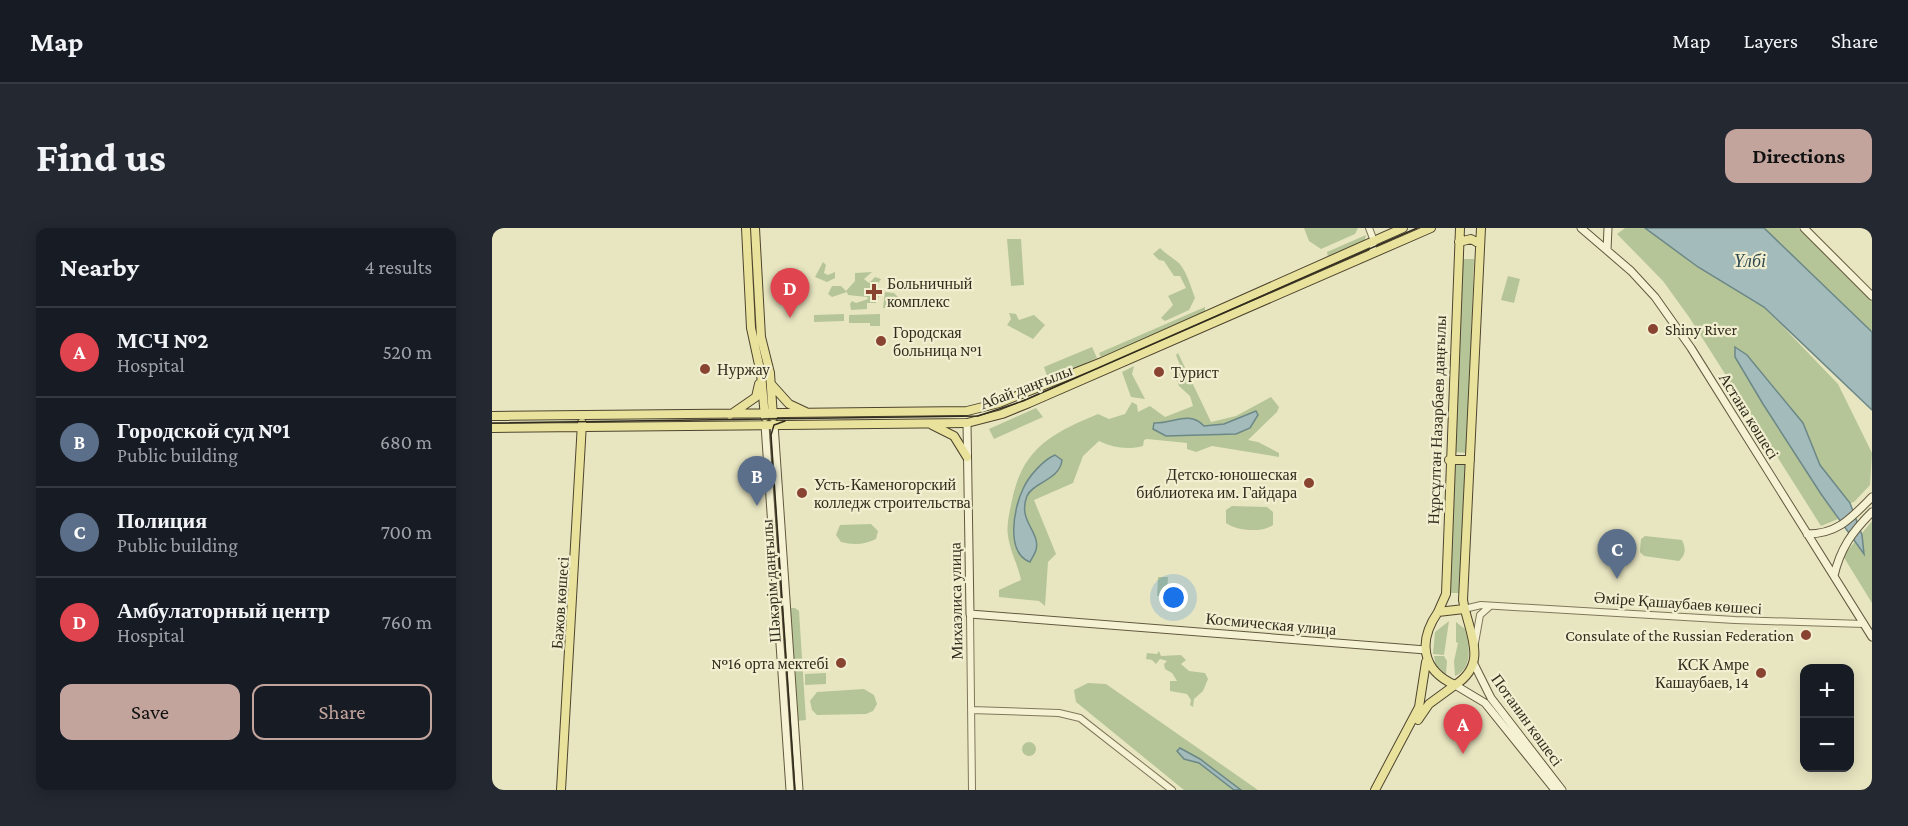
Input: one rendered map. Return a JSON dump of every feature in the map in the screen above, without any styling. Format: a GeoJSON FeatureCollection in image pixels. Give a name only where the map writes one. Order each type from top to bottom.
{"type":"FeatureCollection","features":[{"type":"Feature","properties":{"kind":"main road"},"geometry":{"type":"LineString","coordinates":[[746,228],[755,229]]}},
{"type":"Feature","properties":{"kind":"main road","name":"Шәкәрім даңғылы"},"geometry":{"type":"LineString","coordinates":[[746,228],[761,377],[770,424],[788,701],[790,790]]}},
{"type":"Feature","properties":{"kind":"main road","name":"Абай даңғылы"},"geometry":{"type":"LineString","coordinates":[[492,416],[583,417],[967,411],[999,403],[1102,362],[1403,228]]}},
{"type":"Feature","properties":{"kind":"main road","name":"Абай даңғылы"},"geometry":{"type":"LineString","coordinates":[[492,428],[967,423],[1002,414],[1029,403],[1431,228]]}},
{"type":"Feature","properties":{"kind":"main road","name":"Нұрсұлтан Назарбаев даңғылы"},"geometry":{"type":"LineString","coordinates":[[1375,790],[1419,707],[1428,630],[1446,594],[1449,459],[1460,228]]}},
{"type":"Feature","properties":{"kind":"main road","name":"Нұрсұлтан Назарбаев даңғылы"},"geometry":{"type":"LineString","coordinates":[[1474,664],[1474,649],[1464,609],[1464,540],[1481,228]]}},
{"type":"Feature","properties":{"kind":"main road","name":"Астана көшесі"},"geometry":{"type":"LineString","coordinates":[[1581,228],[1657,299],[1690,346],[1872,637]]}},
{"type":"Feature","properties":{"kind":"main road"},"geometry":{"type":"LineString","coordinates":[[1607,250],[1608,228]]}},
{"type":"Feature","properties":{"kind":"main road"},"geometry":{"type":"LineString","coordinates":[[1804,228],[1872,296]]}},
{"type":"Feature","properties":{"kind":"main road","name":"Шәкәрім даңғылы"},"geometry":{"type":"LineString","coordinates":[[755,229],[757,338],[771,384],[769,415]]}},
{"type":"Feature","properties":{"kind":"main road"},"geometry":{"type":"LineString","coordinates":[[1459,242],[1471,239],[1480,244]]}},
{"type":"Feature","properties":{"kind":"main road"},"geometry":{"type":"LineString","coordinates":[[730,415],[756,397],[761,377]]}},
{"type":"Feature","properties":{"kind":"main road"},"geometry":{"type":"LineString","coordinates":[[771,384],[789,404],[810,414]]}},
{"type":"Feature","properties":{"kind":"main road","name":"Михаэлиса улица"},"geometry":{"type":"LineString","coordinates":[[967,411],[970,614]]}},
{"type":"Feature","properties":{"kind":"main road","name":"Бажов көшесі"},"geometry":{"type":"LineString","coordinates":[[561,790],[583,417]]}},
{"type":"Feature","properties":{"kind":"main road"},"geometry":{"type":"LineString","coordinates":[[928,423],[954,436],[967,457]]}},
{"type":"Feature","properties":{"kind":"main road"},"geometry":{"type":"LineString","coordinates":[[1449,459],[1470,460]]}},
{"type":"Feature","properties":{"kind":"main road"},"geometry":{"type":"LineString","coordinates":[[1807,534],[1824,534],[1841,526],[1872,497]]}},
{"type":"Feature","properties":{"kind":"main road"},"geometry":{"type":"LineString","coordinates":[[1834,576],[1839,554],[1849,536],[1872,512]]}},
{"type":"Feature","properties":{"kind":"main road"},"geometry":{"type":"LineString","coordinates":[[1438,612],[1464,609]]}},
{"type":"Feature","properties":{"kind":"main road","name":"Космическая улица"},"geometry":{"type":"LineString","coordinates":[[970,614],[1426,650]]}},
{"type":"Feature","properties":{"kind":"main road"},"geometry":{"type":"LineString","coordinates":[[1426,660],[1438,676],[1455,685]]}},
{"type":"Feature","properties":{"kind":"main road"},"geometry":{"type":"LineString","coordinates":[[1380,790],[1421,714],[1437,697],[1467,676],[1474,664]]}},
{"type":"Feature","properties":{"kind":"main road","name":"Потанин көшесі"},"geometry":{"type":"LineString","coordinates":[[1474,664],[1491,698],[1562,790]]}},
{"type":"Feature","properties":{"kind":"main road","name":"Потанин көшесі"},"geometry":{"type":"LineString","coordinates":[[1455,685],[1485,703],[1555,790]]}},
{"type":"Feature","properties":{"kind":"main road","name":"Шәкәрім даңғылы"},"geometry":{"type":"LineString","coordinates":[[788,701],[799,790]]}},
{"type":"Feature","properties":{"kind":"street"},"geometry":{"type":"LineString","coordinates":[[1369,228],[1374,241],[1372,253]]}},
{"type":"Feature","properties":{"kind":"street","name":"Әміре Қашаубаев көшесі"},"geometry":{"type":"LineString","coordinates":[[1464,609],[1481,605],[1864,624]]}},
{"type":"Feature","properties":{"kind":"street"},"geometry":{"type":"LineString","coordinates":[[1474,649],[1480,615],[1490,607]]}},
{"type":"Feature","properties":{"kind":"street","name":"Михаэлиса улица"},"geometry":{"type":"LineString","coordinates":[[970,614],[972,790]]}},
{"type":"Feature","properties":{"kind":"street"},"geometry":{"type":"LineString","coordinates":[[971,710],[1059,713],[1080,718],[1172,790]]}},
{"type":"Feature","properties":{"kind":"green space"},"geometry":{"type":"Polygon","coordinates":[[[1304,228],[1358,228],[1355,234],[1321,249],[1309,241],[1304,228]]]}},
{"type":"Feature","properties":{"kind":"green space"},"geometry":{"type":"Polygon","coordinates":[[[1625,228],[1645,228],[1656,234],[1698,267],[1764,307],[1838,384],[1872,453],[1870,485],[1854,502],[1850,503],[1820,465],[1803,423],[1747,355],[1736,348],[1735,357],[1838,519],[1821,526],[1689,317],[1663,281],[1617,234],[1625,228]]]}},
{"type":"Feature","properties":{"kind":"green space"},"geometry":{"type":"Polygon","coordinates":[[[1764,228],[1798,228],[1872,300],[1872,332],[1764,228]]]}},
{"type":"Feature","properties":{"kind":"green space"},"geometry":{"type":"Polygon","coordinates":[[[1366,235],[1364,242],[1328,258],[1327,252],[1366,235]]]}},
{"type":"Feature","properties":{"kind":"green space"},"geometry":{"type":"Polygon","coordinates":[[[750,236],[758,333],[755,334],[750,236]]]}},
{"type":"Feature","properties":{"kind":"green space"},"geometry":{"type":"Polygon","coordinates":[[[1007,239],[1021,239],[1024,285],[1011,286],[1007,239]]]}},
{"type":"Feature","properties":{"kind":"green space"},"geometry":{"type":"Polygon","coordinates":[[[1160,248],[1182,267],[1195,298],[1189,310],[1165,321],[1161,318],[1173,305],[1168,296],[1186,288],[1180,276],[1174,276],[1164,261],[1159,260],[1153,254],[1160,248]]]}},
{"type":"Feature","properties":{"kind":"green space"},"geometry":{"type":"Polygon","coordinates":[[[1462,259],[1474,259],[1467,453],[1454,452],[1462,259]]]}},
{"type":"Feature","properties":{"kind":"green space"},"geometry":{"type":"Polygon","coordinates":[[[823,262],[826,265],[824,273],[828,275],[835,272],[835,278],[827,282],[815,277],[823,262]]]}},
{"type":"Feature","properties":{"kind":"green space"},"geometry":{"type":"Polygon","coordinates":[[[872,272],[864,279],[869,283],[875,277],[881,279],[875,288],[879,296],[876,303],[867,303],[867,309],[851,310],[850,304],[852,301],[856,303],[868,299],[867,297],[848,295],[847,292],[832,297],[828,294],[832,286],[841,286],[846,291],[855,281],[855,273],[872,272]]]}},
{"type":"Feature","properties":{"kind":"green space"},"geometry":{"type":"Polygon","coordinates":[[[1508,276],[1520,279],[1514,303],[1501,300],[1508,276]]]}},
{"type":"Feature","properties":{"kind":"green space"},"geometry":{"type":"Polygon","coordinates":[[[885,292],[894,293],[904,303],[918,298],[919,307],[883,308],[885,292]]]}},
{"type":"Feature","properties":{"kind":"green space"},"geometry":{"type":"Polygon","coordinates":[[[1205,307],[1205,313],[1101,358],[1099,353],[1205,307]]]}},
{"type":"Feature","properties":{"kind":"green space"},"geometry":{"type":"Polygon","coordinates":[[[1009,313],[1016,314],[1019,320],[1034,315],[1045,325],[1033,339],[1007,325],[1011,319],[1009,313]]]}},
{"type":"Feature","properties":{"kind":"green space"},"geometry":{"type":"Polygon","coordinates":[[[844,314],[844,321],[814,322],[814,315],[844,314]]]}},
{"type":"Feature","properties":{"kind":"green space"},"geometry":{"type":"Polygon","coordinates":[[[880,314],[880,326],[870,326],[870,323],[849,323],[849,315],[880,314]]]}},
{"type":"Feature","properties":{"kind":"green space"},"geometry":{"type":"Polygon","coordinates":[[[1092,347],[1097,358],[1063,374],[1062,372],[1047,376],[1044,367],[1092,347]]]}},
{"type":"Feature","properties":{"kind":"green space"},"geometry":{"type":"Polygon","coordinates":[[[1178,353],[1211,422],[1236,416],[1271,397],[1279,407],[1277,412],[1248,440],[1258,442],[1279,453],[1279,457],[1212,446],[1196,452],[1187,449],[1187,443],[1147,439],[1144,440],[1143,446],[1132,448],[1115,447],[1099,441],[1083,456],[1073,483],[1034,500],[1056,554],[1048,562],[1045,606],[1039,601],[999,597],[999,590],[1021,580],[1009,542],[1008,522],[1017,482],[1032,455],[1042,444],[1067,428],[1098,414],[1109,419],[1125,414],[1132,402],[1137,405],[1138,412],[1150,406],[1165,417],[1193,406],[1190,396],[1179,386],[1177,379],[1181,368],[1176,355],[1178,353]]]}},
{"type":"Feature","properties":{"kind":"green space"},"geometry":{"type":"Polygon","coordinates":[[[1134,366],[1132,374],[1145,399],[1131,397],[1122,372],[1134,366]]]}},
{"type":"Feature","properties":{"kind":"green space"},"geometry":{"type":"Polygon","coordinates":[[[1036,408],[1043,417],[994,439],[989,429],[1036,408]]]}},
{"type":"Feature","properties":{"kind":"green space"},"geometry":{"type":"Polygon","coordinates":[[[1454,464],[1465,465],[1459,593],[1448,593],[1454,464]]]}},
{"type":"Feature","properties":{"kind":"green space"},"geometry":{"type":"Polygon","coordinates":[[[1232,506],[1267,507],[1273,512],[1273,525],[1256,530],[1231,526],[1226,523],[1226,510],[1232,506]]]}},
{"type":"Feature","properties":{"kind":"green space"},"geometry":{"type":"Polygon","coordinates":[[[1872,521],[1872,603],[1843,556],[1872,521]]]}},
{"type":"Feature","properties":{"kind":"green space"},"geometry":{"type":"Polygon","coordinates":[[[871,524],[878,531],[876,539],[867,542],[854,544],[841,542],[836,535],[840,525],[871,524]]]}},
{"type":"Feature","properties":{"kind":"green space"},"geometry":{"type":"Polygon","coordinates":[[[1645,536],[1682,540],[1684,554],[1679,561],[1644,556],[1640,552],[1641,539],[1645,536]]]}},
{"type":"Feature","properties":{"kind":"green space"},"geometry":{"type":"Polygon","coordinates":[[[1158,577],[1168,577],[1167,596],[1157,596],[1158,577]]]}},
{"type":"Feature","properties":{"kind":"green space"},"geometry":{"type":"Polygon","coordinates":[[[789,608],[799,611],[806,720],[797,721],[789,608]]]}},
{"type":"Feature","properties":{"kind":"green space"},"geometry":{"type":"Polygon","coordinates":[[[1449,621],[1444,655],[1433,654],[1435,632],[1449,621]]]}},
{"type":"Feature","properties":{"kind":"green space"},"geometry":{"type":"Polygon","coordinates":[[[1456,622],[1465,629],[1469,656],[1465,668],[1455,676],[1454,661],[1458,643],[1456,642],[1456,622]]]}},
{"type":"Feature","properties":{"kind":"green space"},"geometry":{"type":"Polygon","coordinates":[[[1159,651],[1161,656],[1181,655],[1186,660],[1181,664],[1189,671],[1205,673],[1208,679],[1203,691],[1194,699],[1193,707],[1190,705],[1191,700],[1187,694],[1170,691],[1170,681],[1177,681],[1172,673],[1165,669],[1164,664],[1167,661],[1160,659],[1156,664],[1146,659],[1147,653],[1157,654],[1159,651]]]}},
{"type":"Feature","properties":{"kind":"green space"},"geometry":{"type":"Polygon","coordinates":[[[1434,656],[1444,656],[1447,661],[1446,675],[1436,667],[1434,656]]]}},
{"type":"Feature","properties":{"kind":"green space"},"geometry":{"type":"Polygon","coordinates":[[[826,673],[826,684],[805,685],[805,674],[826,673]]]}},
{"type":"Feature","properties":{"kind":"green space"},"geometry":{"type":"Polygon","coordinates":[[[1088,683],[1106,684],[1258,790],[1184,790],[1076,702],[1074,690],[1088,683]]]}},
{"type":"Feature","properties":{"kind":"green space"},"geometry":{"type":"Polygon","coordinates":[[[864,689],[874,695],[877,704],[873,711],[866,714],[817,715],[812,710],[810,701],[817,692],[864,689]]]}},
{"type":"Feature","properties":{"kind":"green space"},"geometry":{"type":"Polygon","coordinates":[[[1026,742],[1032,742],[1036,749],[1032,756],[1026,756],[1022,752],[1022,746],[1026,742]]]}},
{"type":"Feature","properties":{"kind":"water","name":"Үлбі"},"geometry":{"type":"Polygon","coordinates":[[[1645,228],[1764,228],[1872,332],[1872,410],[1764,307],[1698,267],[1645,228]]]}},
{"type":"Feature","properties":{"kind":"water"},"geometry":{"type":"Polygon","coordinates":[[[1735,347],[1747,355],[1803,423],[1820,465],[1850,503],[1862,535],[1864,554],[1821,494],[1763,404],[1735,357],[1735,347]]]}},
{"type":"Feature","properties":{"kind":"water"},"geometry":{"type":"Polygon","coordinates":[[[1256,411],[1258,415],[1250,428],[1236,434],[1166,436],[1153,429],[1154,423],[1187,418],[1198,421],[1204,426],[1224,424],[1256,411]]]}},
{"type":"Feature","properties":{"kind":"water"},"geometry":{"type":"Polygon","coordinates":[[[1055,455],[1062,460],[1057,472],[1030,491],[1027,496],[1025,512],[1037,544],[1030,562],[1022,557],[1014,540],[1017,507],[1028,479],[1036,469],[1055,455]]]}},
{"type":"Feature","properties":{"kind":"water"},"geometry":{"type":"Polygon","coordinates":[[[1180,748],[1200,759],[1241,790],[1234,790],[1199,763],[1184,759],[1177,751],[1180,748]]]}},
{"type":"Feature","properties":{"kind":"tram line"},"geometry":{"type":"LineString","coordinates":[[492,423],[978,416],[1023,401],[1417,228]]}},
{"type":"Feature","properties":{"kind":"tram line"},"geometry":{"type":"LineString","coordinates":[[785,421],[774,425],[771,435],[795,790]]}},
{"type":"Feature","properties":{"kind":"place","name":"Больничный комплекс"},"geometry":{"type":"Point","coordinates":[874,292]}},
{"type":"Feature","properties":{"kind":"place","name":"Амбулаторный центр"},"geometry":{"type":"Point","coordinates":[790,318]}},
{"type":"Feature","properties":{"kind":"place","name":"Shiny River"},"geometry":{"type":"Point","coordinates":[1653,329]}},
{"type":"Feature","properties":{"kind":"place","name":"Городская больница №1"},"geometry":{"type":"Point","coordinates":[881,341]}},
{"type":"Feature","properties":{"kind":"place","name":"Нуржау"},"geometry":{"type":"Point","coordinates":[705,369]}},
{"type":"Feature","properties":{"kind":"place","name":"Турист"},"geometry":{"type":"Point","coordinates":[1159,372]}},
{"type":"Feature","properties":{"kind":"place","name":"Детско-юношеская библиотека им. Гайдара"},"geometry":{"type":"Point","coordinates":[1309,483]}},
{"type":"Feature","properties":{"kind":"place","name":"Усть-Каменогорский колледж строительства"},"geometry":{"type":"Point","coordinates":[802,493]}},
{"type":"Feature","properties":{"kind":"place","name":"Городской суд №1"},"geometry":{"type":"Point","coordinates":[757,506]}},
{"type":"Feature","properties":{"kind":"place","name":"Полиция"},"geometry":{"type":"Point","coordinates":[1617,579]}},
{"type":"Feature","properties":{"kind":"place","name":"Consulate of the Russian Federation"},"geometry":{"type":"Point","coordinates":[1806,635]}},
{"type":"Feature","properties":{"kind":"place","name":"№16 орта мектебі"},"geometry":{"type":"Point","coordinates":[841,663]}},
{"type":"Feature","properties":{"kind":"place","name":"КСК Амре Кашаубаев, 14"},"geometry":{"type":"Point","coordinates":[1761,673]}},
{"type":"Feature","properties":{"kind":"place","name":"МСЧ №2"},"geometry":{"type":"Point","coordinates":[1463,754]}}]}
